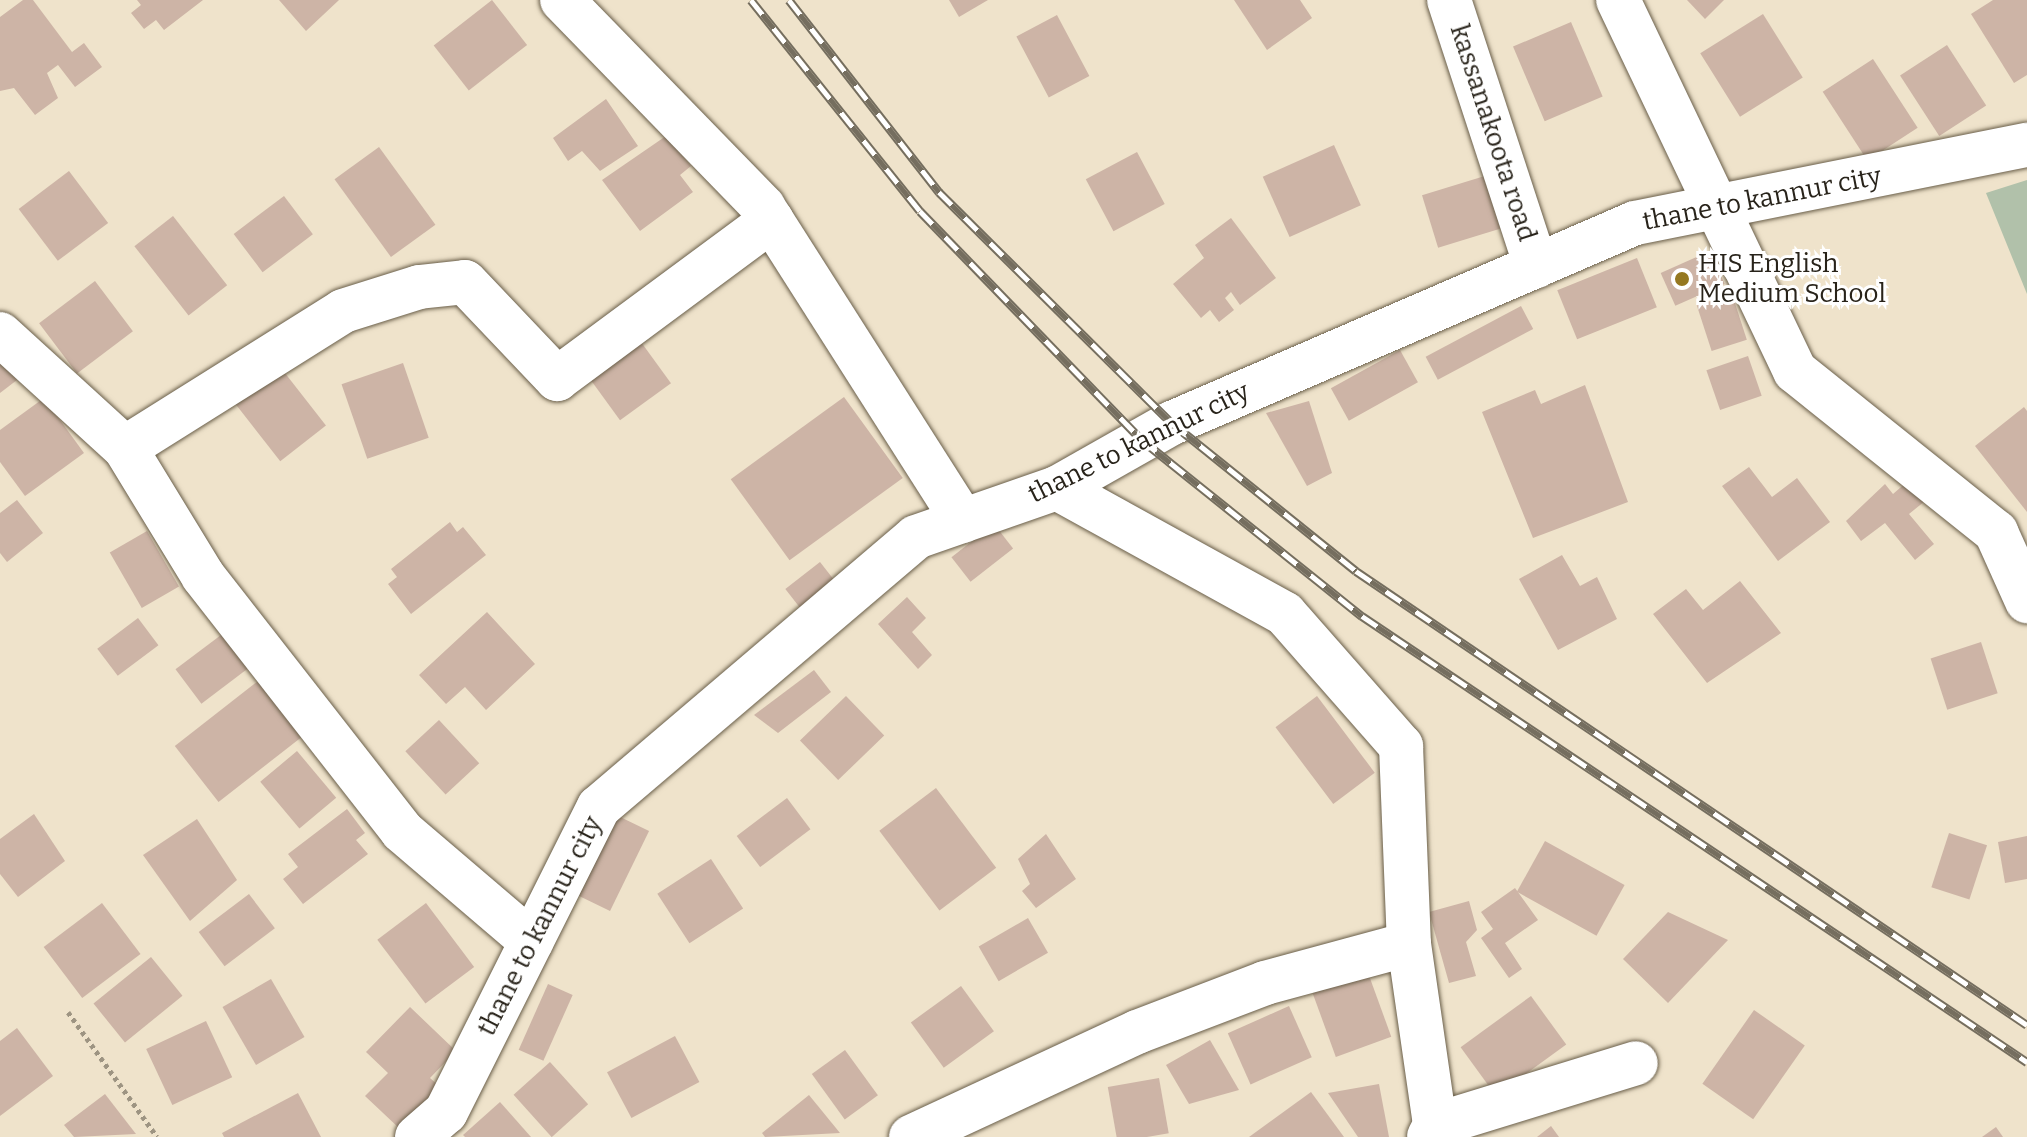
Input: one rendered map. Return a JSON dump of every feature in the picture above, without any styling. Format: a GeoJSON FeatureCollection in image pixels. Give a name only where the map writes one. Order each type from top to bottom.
{"type":"FeatureCollection","features":[{"type":"Feature","properties":{"kind":"street"},"geometry":{"type":"LineString","coordinates":[[562,0],[772,220],[963,521]]}},
{"type":"Feature","properties":{"kind":"street","name":"kassanakoota road"},"geometry":{"type":"LineString","coordinates":[[1449,0],[1536,266]]}},
{"type":"Feature","properties":{"kind":"street"},"geometry":{"type":"LineString","coordinates":[[1618,0],[1795,371],[1996,532],[2027,601]]}},
{"type":"Feature","properties":{"kind":"street","name":"thane to kannur city"},"geometry":{"type":"LineString","coordinates":[[417,1137],[446,1112],[599,807],[916,537],[1057,488],[1172,423],[1635,223],[2027,145]]}},
{"type":"Feature","properties":{"kind":"street"},"geometry":{"type":"LineString","coordinates":[[125,448],[343,311],[419,287],[465,282],[557,379],[772,220]]}},
{"type":"Feature","properties":{"kind":"street"},"geometry":{"type":"LineString","coordinates":[[0,334],[125,448],[203,576],[402,831],[531,941]]}},
{"type":"Feature","properties":{"kind":"street"},"geometry":{"type":"LineString","coordinates":[[1057,488],[1285,614],[1393,731],[1401,746],[1410,849],[1409,944],[1432,1131],[1636,1063]]}},
{"type":"Feature","properties":{"kind":"street"},"geometry":{"type":"LineString","coordinates":[[911,1137],[1151,1026],[1265,983],[1409,944]]}},
{"type":"Feature","properties":{"kind":"path"},"geometry":{"type":"LineString","coordinates":[[68,1012],[157,1137]]}},
{"type":"Feature","properties":{"kind":"green space"},"geometry":{"type":"Polygon","coordinates":[[[2027,180],[2027,294],[1986,193],[2027,180]]]}},
{"type":"Feature","properties":{"kind":"building"},"geometry":{"type":"Polygon","coordinates":[[[23,0],[33,0],[72,52],[84,43],[102,67],[75,87],[58,65],[47,73],[58,98],[35,115],[14,88],[0,91],[0,17],[23,0]]]}},
{"type":"Feature","properties":{"kind":"building"},"geometry":{"type":"Polygon","coordinates":[[[137,0],[203,0],[164,30],[156,20],[144,29],[131,13],[141,5],[137,0]]]}},
{"type":"Feature","properties":{"kind":"building"},"geometry":{"type":"Polygon","coordinates":[[[279,0],[339,0],[306,31],[279,0]]]}},
{"type":"Feature","properties":{"kind":"building"},"geometry":{"type":"Polygon","coordinates":[[[492,0],[527,45],[469,90],[434,46],[492,0]]]}},
{"type":"Feature","properties":{"kind":"building"},"geometry":{"type":"Polygon","coordinates":[[[949,0],[988,0],[959,17],[949,0]]]}},
{"type":"Feature","properties":{"kind":"building"},"geometry":{"type":"Polygon","coordinates":[[[1234,0],[1300,0],[1312,18],[1267,50],[1234,0]]]}},
{"type":"Feature","properties":{"kind":"building"},"geometry":{"type":"Polygon","coordinates":[[[1687,0],[1724,0],[1705,19],[1687,0]]]}},
{"type":"Feature","properties":{"kind":"building"},"geometry":{"type":"Polygon","coordinates":[[[1993,0],[2027,0],[2027,75],[2014,83],[1971,14],[1993,0]]]}},
{"type":"Feature","properties":{"kind":"building"},"geometry":{"type":"Polygon","coordinates":[[[1763,14],[1803,78],[1740,117],[1700,53],[1763,14]]]}},
{"type":"Feature","properties":{"kind":"building"},"geometry":{"type":"Polygon","coordinates":[[[1057,15],[1089,76],[1049,98],[1016,37],[1057,15]]]}},
{"type":"Feature","properties":{"kind":"building"},"geometry":{"type":"Polygon","coordinates":[[[1571,22],[1603,97],[1545,121],[1513,47],[1571,22]]]}},
{"type":"Feature","properties":{"kind":"building"},"geometry":{"type":"Polygon","coordinates":[[[1947,45],[1986,105],[1939,136],[1900,75],[1947,45]]]}},
{"type":"Feature","properties":{"kind":"building"},"geometry":{"type":"Polygon","coordinates":[[[1873,59],[1918,128],[1867,160],[1823,92],[1873,59]]]}},
{"type":"Feature","properties":{"kind":"building"},"geometry":{"type":"Polygon","coordinates":[[[606,99],[638,146],[600,171],[582,151],[568,161],[553,138],[606,99]]]}},
{"type":"Feature","properties":{"kind":"building"},"geometry":{"type":"Polygon","coordinates":[[[666,136],[691,166],[680,175],[693,192],[640,231],[602,180],[666,136]]]}},
{"type":"Feature","properties":{"kind":"building"},"geometry":{"type":"Polygon","coordinates":[[[1334,145],[1361,205],[1290,237],[1263,177],[1334,145]]]}},
{"type":"Feature","properties":{"kind":"building"},"geometry":{"type":"Polygon","coordinates":[[[379,147],[435,225],[391,257],[335,179],[379,147]]]}},
{"type":"Feature","properties":{"kind":"building"},"geometry":{"type":"Polygon","coordinates":[[[1137,152],[1165,204],[1113,231],[1086,179],[1137,152]]]}},
{"type":"Feature","properties":{"kind":"building"},"geometry":{"type":"Polygon","coordinates":[[[69,171],[108,223],[58,261],[19,209],[69,171]]]}},
{"type":"Feature","properties":{"kind":"building"},"geometry":{"type":"Polygon","coordinates":[[[1488,175],[1504,228],[1438,248],[1422,195],[1488,175]]]}},
{"type":"Feature","properties":{"kind":"building"},"geometry":{"type":"Polygon","coordinates":[[[284,196],[313,234],[263,272],[234,234],[284,196]]]}},
{"type":"Feature","properties":{"kind":"building"},"geometry":{"type":"Polygon","coordinates":[[[173,216],[227,285],[189,316],[134,246],[173,216]]]}},
{"type":"Feature","properties":{"kind":"building"},"geometry":{"type":"Polygon","coordinates":[[[1231,218],[1276,278],[1240,305],[1231,292],[1225,298],[1234,310],[1219,322],[1210,310],[1201,318],[1173,284],[1204,258],[1195,245],[1231,218]]]}},
{"type":"Feature","properties":{"kind":"building"},"geometry":{"type":"Polygon","coordinates":[[[1710,251],[1725,284],[1675,306],[1661,273],[1710,251]]]}},
{"type":"Feature","properties":{"kind":"building"},"geometry":{"type":"Polygon","coordinates":[[[1637,258],[1657,307],[1577,339],[1557,290],[1637,258]]]}},
{"type":"Feature","properties":{"kind":"building"},"geometry":{"type":"Polygon","coordinates":[[[95,281],[133,331],[77,373],[39,323],[95,281]]]}},
{"type":"Feature","properties":{"kind":"building"},"geometry":{"type":"Polygon","coordinates":[[[1732,294],[1747,340],[1712,351],[1697,305],[1732,294]]]}},
{"type":"Feature","properties":{"kind":"building"},"geometry":{"type":"Polygon","coordinates":[[[1521,306],[1533,329],[1438,380],[1426,357],[1521,306]]]}},
{"type":"Feature","properties":{"kind":"building"},"geometry":{"type":"Polygon","coordinates":[[[641,342],[671,383],[620,420],[590,379],[641,342]]]}},
{"type":"Feature","properties":{"kind":"building"},"geometry":{"type":"Polygon","coordinates":[[[1400,350],[1418,382],[1349,421],[1331,388],[1400,350]]]}},
{"type":"Feature","properties":{"kind":"building"},"geometry":{"type":"Polygon","coordinates":[[[1748,356],[1762,396],[1720,410],[1706,370],[1748,356]]]}},
{"type":"Feature","properties":{"kind":"building"},"geometry":{"type":"Polygon","coordinates":[[[0,358],[17,380],[0,393],[0,358]]]}},
{"type":"Feature","properties":{"kind":"building"},"geometry":{"type":"Polygon","coordinates":[[[403,363],[429,438],[367,459],[342,384],[403,363]]]}},
{"type":"Feature","properties":{"kind":"building"},"geometry":{"type":"Polygon","coordinates":[[[281,368],[326,426],[280,461],[235,404],[281,368]]]}},
{"type":"Feature","properties":{"kind":"building"},"geometry":{"type":"Polygon","coordinates":[[[1585,385],[1628,502],[1533,538],[1482,412],[1535,390],[1541,404],[1585,385]]]}},
{"type":"Feature","properties":{"kind":"building"},"geometry":{"type":"Polygon","coordinates":[[[844,397],[903,478],[790,560],[731,479],[844,397]]]}},
{"type":"Feature","properties":{"kind":"building"},"geometry":{"type":"Polygon","coordinates":[[[44,398],[84,453],[25,496],[0,462],[0,430],[44,398]]]}},
{"type":"Feature","properties":{"kind":"building"},"geometry":{"type":"Polygon","coordinates":[[[1309,401],[1332,473],[1307,486],[1266,413],[1309,401]]]}},
{"type":"Feature","properties":{"kind":"building"},"geometry":{"type":"Polygon","coordinates":[[[2024,407],[2027,411],[2027,512],[1975,446],[2024,407]]]}},
{"type":"Feature","properties":{"kind":"building"},"geometry":{"type":"Polygon","coordinates":[[[1749,467],[1772,497],[1797,478],[1830,522],[1778,561],[1722,486],[1749,467]]]}},
{"type":"Feature","properties":{"kind":"building"},"geometry":{"type":"Polygon","coordinates":[[[1908,481],[1925,501],[1909,514],[1934,544],[1915,560],[1885,523],[1861,541],[1846,521],[1885,484],[1893,494],[1908,481]]]}},
{"type":"Feature","properties":{"kind":"building"},"geometry":{"type":"Polygon","coordinates":[[[17,500],[43,533],[7,562],[0,553],[0,513],[17,500]]]}},
{"type":"Feature","properties":{"kind":"building"},"geometry":{"type":"Polygon","coordinates":[[[450,522],[457,532],[463,527],[486,555],[411,614],[388,584],[397,577],[391,569],[450,522]]]}},
{"type":"Feature","properties":{"kind":"building"},"geometry":{"type":"Polygon","coordinates":[[[994,524],[1013,548],[971,582],[951,557],[994,524]]]}},
{"type":"Feature","properties":{"kind":"building"},"geometry":{"type":"Polygon","coordinates":[[[147,531],[179,586],[142,608],[110,552],[147,531]]]}},
{"type":"Feature","properties":{"kind":"building"},"geometry":{"type":"Polygon","coordinates":[[[1562,555],[1580,586],[1597,577],[1617,619],[1558,650],[1519,579],[1562,555]]]}},
{"type":"Feature","properties":{"kind":"building"},"geometry":{"type":"Polygon","coordinates":[[[820,562],[840,588],[806,615],[785,589],[820,562]]]}},
{"type":"Feature","properties":{"kind":"building"},"geometry":{"type":"Polygon","coordinates":[[[1740,581],[1781,633],[1707,683],[1653,614],[1686,589],[1703,610],[1740,581]]]}},
{"type":"Feature","properties":{"kind":"building"},"geometry":{"type":"Polygon","coordinates":[[[907,597],[926,618],[912,632],[932,655],[918,669],[878,624],[907,597]]]}},
{"type":"Feature","properties":{"kind":"building"},"geometry":{"type":"Polygon","coordinates":[[[487,612],[535,664],[486,710],[465,687],[446,704],[419,675],[487,612]]]}},
{"type":"Feature","properties":{"kind":"building"},"geometry":{"type":"Polygon","coordinates":[[[138,618],[158,645],[118,676],[97,649],[138,618]]]}},
{"type":"Feature","properties":{"kind":"building"},"geometry":{"type":"Polygon","coordinates":[[[225,632],[251,666],[201,704],[175,669],[225,632]]]}},
{"type":"Feature","properties":{"kind":"building"},"geometry":{"type":"Polygon","coordinates":[[[1981,642],[1998,693],[1947,710],[1931,658],[1981,642]]]}},
{"type":"Feature","properties":{"kind":"building"},"geometry":{"type":"Polygon","coordinates":[[[814,670],[831,692],[778,733],[754,715],[814,670]]]}},
{"type":"Feature","properties":{"kind":"building"},"geometry":{"type":"Polygon","coordinates":[[[267,674],[311,730],[219,802],[175,746],[267,674]]]}},
{"type":"Feature","properties":{"kind":"building"},"geometry":{"type":"Polygon","coordinates":[[[846,696],[884,736],[838,780],[800,740],[846,696]]]}},
{"type":"Feature","properties":{"kind":"building"},"geometry":{"type":"Polygon","coordinates":[[[1317,696],[1375,773],[1333,804],[1275,727],[1317,696]]]}},
{"type":"Feature","properties":{"kind":"building"},"geometry":{"type":"Polygon","coordinates":[[[439,720],[479,763],[446,795],[405,751],[439,720]]]}},
{"type":"Feature","properties":{"kind":"building"},"geometry":{"type":"Polygon","coordinates":[[[297,751],[336,798],[299,829],[260,782],[297,751]]]}},
{"type":"Feature","properties":{"kind":"building"},"geometry":{"type":"Polygon","coordinates":[[[936,788],[996,868],[939,911],[879,831],[936,788]]]}},
{"type":"Feature","properties":{"kind":"building"},"geometry":{"type":"Polygon","coordinates":[[[787,798],[810,829],[760,867],[737,836],[787,798]]]}},
{"type":"Feature","properties":{"kind":"building"},"geometry":{"type":"Polygon","coordinates":[[[347,809],[365,833],[356,840],[368,854],[303,904],[283,879],[298,867],[288,854],[347,809]]]}},
{"type":"Feature","properties":{"kind":"building"},"geometry":{"type":"Polygon","coordinates":[[[34,814],[65,861],[18,897],[0,874],[0,839],[34,814]]]}},
{"type":"Feature","properties":{"kind":"building"},"geometry":{"type":"Polygon","coordinates":[[[614,814],[649,831],[610,911],[575,894],[614,814]]]}},
{"type":"Feature","properties":{"kind":"building"},"geometry":{"type":"Polygon","coordinates":[[[197,819],[237,880],[190,921],[143,855],[197,819]]]}},
{"type":"Feature","properties":{"kind":"building"},"geometry":{"type":"Polygon","coordinates":[[[1949,833],[1987,845],[1969,900],[1931,887],[1949,833]]]}},
{"type":"Feature","properties":{"kind":"building"},"geometry":{"type":"Polygon","coordinates":[[[1046,834],[1076,879],[1036,908],[1022,891],[1030,884],[1018,859],[1046,834]]]}},
{"type":"Feature","properties":{"kind":"building"},"geometry":{"type":"Polygon","coordinates":[[[2027,836],[2027,879],[2005,883],[1998,842],[2027,836]]]}},
{"type":"Feature","properties":{"kind":"building"},"geometry":{"type":"Polygon","coordinates":[[[1545,841],[1625,885],[1596,936],[1517,892],[1545,841]]]}},
{"type":"Feature","properties":{"kind":"building"},"geometry":{"type":"Polygon","coordinates":[[[711,859],[743,908],[689,943],[657,894],[711,859]]]}},
{"type":"Feature","properties":{"kind":"building"},"geometry":{"type":"Polygon","coordinates":[[[1515,888],[1538,920],[1505,943],[1522,969],[1509,978],[1481,938],[1493,929],[1481,912],[1515,888]]]}},
{"type":"Feature","properties":{"kind":"building"},"geometry":{"type":"Polygon","coordinates":[[[249,894],[275,928],[225,966],[199,932],[249,894]]]}},
{"type":"Feature","properties":{"kind":"building"},"geometry":{"type":"Polygon","coordinates":[[[1469,901],[1477,930],[1466,942],[1476,976],[1449,983],[1429,912],[1469,901]]]}},
{"type":"Feature","properties":{"kind":"building"},"geometry":{"type":"Polygon","coordinates":[[[102,903],[141,954],[82,998],[44,947],[102,903]]]}},
{"type":"Feature","properties":{"kind":"building"},"geometry":{"type":"Polygon","coordinates":[[[426,903],[474,967],[425,1004],[377,940],[426,903]]]}},
{"type":"Feature","properties":{"kind":"building"},"geometry":{"type":"Polygon","coordinates":[[[1668,912],[1728,940],[1668,1003],[1623,959],[1668,912]]]}},
{"type":"Feature","properties":{"kind":"building"},"geometry":{"type":"Polygon","coordinates":[[[1028,918],[1048,953],[999,981],[979,946],[1028,918]]]}},
{"type":"Feature","properties":{"kind":"building"},"geometry":{"type":"Polygon","coordinates":[[[151,957],[182,996],[125,1042],[93,1004],[151,957]]]}},
{"type":"Feature","properties":{"kind":"building"},"geometry":{"type":"Polygon","coordinates":[[[1367,970],[1391,1037],[1336,1057],[1312,990],[1367,970]]]}},
{"type":"Feature","properties":{"kind":"building"},"geometry":{"type":"Polygon","coordinates":[[[271,979],[304,1037],[256,1065],[223,1007],[271,979]]]}},
{"type":"Feature","properties":{"kind":"building"},"geometry":{"type":"Polygon","coordinates":[[[548,984],[573,995],[543,1061],[519,1050],[548,984]]]}},
{"type":"Feature","properties":{"kind":"building"},"geometry":{"type":"Polygon","coordinates":[[[961,986],[994,1031],[944,1068],[911,1022],[961,986]]]}},
{"type":"Feature","properties":{"kind":"building"},"geometry":{"type":"Polygon","coordinates":[[[1531,996],[1566,1045],[1496,1096],[1461,1047],[1531,996]]]}},
{"type":"Feature","properties":{"kind":"building"},"geometry":{"type":"Polygon","coordinates":[[[1289,1006],[1312,1057],[1251,1084],[1228,1033],[1289,1006]]]}},
{"type":"Feature","properties":{"kind":"building"},"geometry":{"type":"Polygon","coordinates":[[[410,1007],[456,1051],[430,1078],[440,1087],[400,1129],[365,1096],[388,1073],[366,1052],[410,1007]]]}},
{"type":"Feature","properties":{"kind":"building"},"geometry":{"type":"Polygon","coordinates":[[[1754,1010],[1805,1046],[1753,1119],[1702,1084],[1754,1010]]]}},
{"type":"Feature","properties":{"kind":"building"},"geometry":{"type":"Polygon","coordinates":[[[206,1021],[232,1077],[172,1105],[146,1049],[206,1021]]]}},
{"type":"Feature","properties":{"kind":"building"},"geometry":{"type":"Polygon","coordinates":[[[17,1028],[53,1076],[0,1116],[0,1041],[17,1028]]]}},
{"type":"Feature","properties":{"kind":"building"},"geometry":{"type":"Polygon","coordinates":[[[675,1036],[699,1082],[631,1118],[607,1072],[675,1036]]]}},
{"type":"Feature","properties":{"kind":"building"},"geometry":{"type":"Polygon","coordinates":[[[1210,1040],[1239,1090],[1189,1104],[1166,1065],[1210,1040]]]}},
{"type":"Feature","properties":{"kind":"building"},"geometry":{"type":"Polygon","coordinates":[[[845,1050],[878,1095],[845,1119],[812,1074],[845,1050]]]}},
{"type":"Feature","properties":{"kind":"building"},"geometry":{"type":"Polygon","coordinates":[[[550,1062],[588,1104],[552,1137],[514,1095],[550,1062]]]}},
{"type":"Feature","properties":{"kind":"building"},"geometry":{"type":"Polygon","coordinates":[[[1159,1078],[1169,1133],[1117,1137],[1108,1087],[1159,1078]]]}},
{"type":"Feature","properties":{"kind":"building"},"geometry":{"type":"Polygon","coordinates":[[[1379,1084],[1389,1137],[1358,1137],[1328,1093],[1379,1084]]]}},
{"type":"Feature","properties":{"kind":"building"},"geometry":{"type":"Polygon","coordinates":[[[1311,1092],[1344,1137],[1249,1137],[1311,1092]]]}},
{"type":"Feature","properties":{"kind":"building"},"geometry":{"type":"Polygon","coordinates":[[[298,1093],[321,1137],[224,1137],[222,1133],[298,1093]]]}},
{"type":"Feature","properties":{"kind":"building"},"geometry":{"type":"Polygon","coordinates":[[[105,1094],[136,1134],[74,1137],[64,1125],[105,1094]]]}},
{"type":"Feature","properties":{"kind":"building"},"geometry":{"type":"Polygon","coordinates":[[[809,1095],[840,1133],[765,1137],[762,1133],[809,1095]]]}},
{"type":"Feature","properties":{"kind":"building"},"geometry":{"type":"Polygon","coordinates":[[[500,1102],[531,1137],[463,1135],[500,1102]]]}},
{"type":"Feature","properties":{"kind":"building"},"geometry":{"type":"Polygon","coordinates":[[[1551,1126],[1559,1137],[1537,1137],[1551,1126]]]}},
{"type":"Feature","properties":{"kind":"building"},"geometry":{"type":"Polygon","coordinates":[[[1996,1127],[2003,1137],[1982,1137],[1996,1127]]]}},
{"type":"Feature","properties":{"kind":"railway"},"geometry":{"type":"LineString","coordinates":[[751,0],[920,211],[1142,440],[1362,616],[2027,1062]]}},
{"type":"Feature","properties":{"kind":"railway"},"geometry":{"type":"LineString","coordinates":[[789,0],[939,192],[1172,423],[1356,571],[2027,1025]]}},
{"type":"Feature","properties":{"kind":"place","name":"HIS English Medium School"},"geometry":{"type":"Point","coordinates":[1682,279]}}]}
